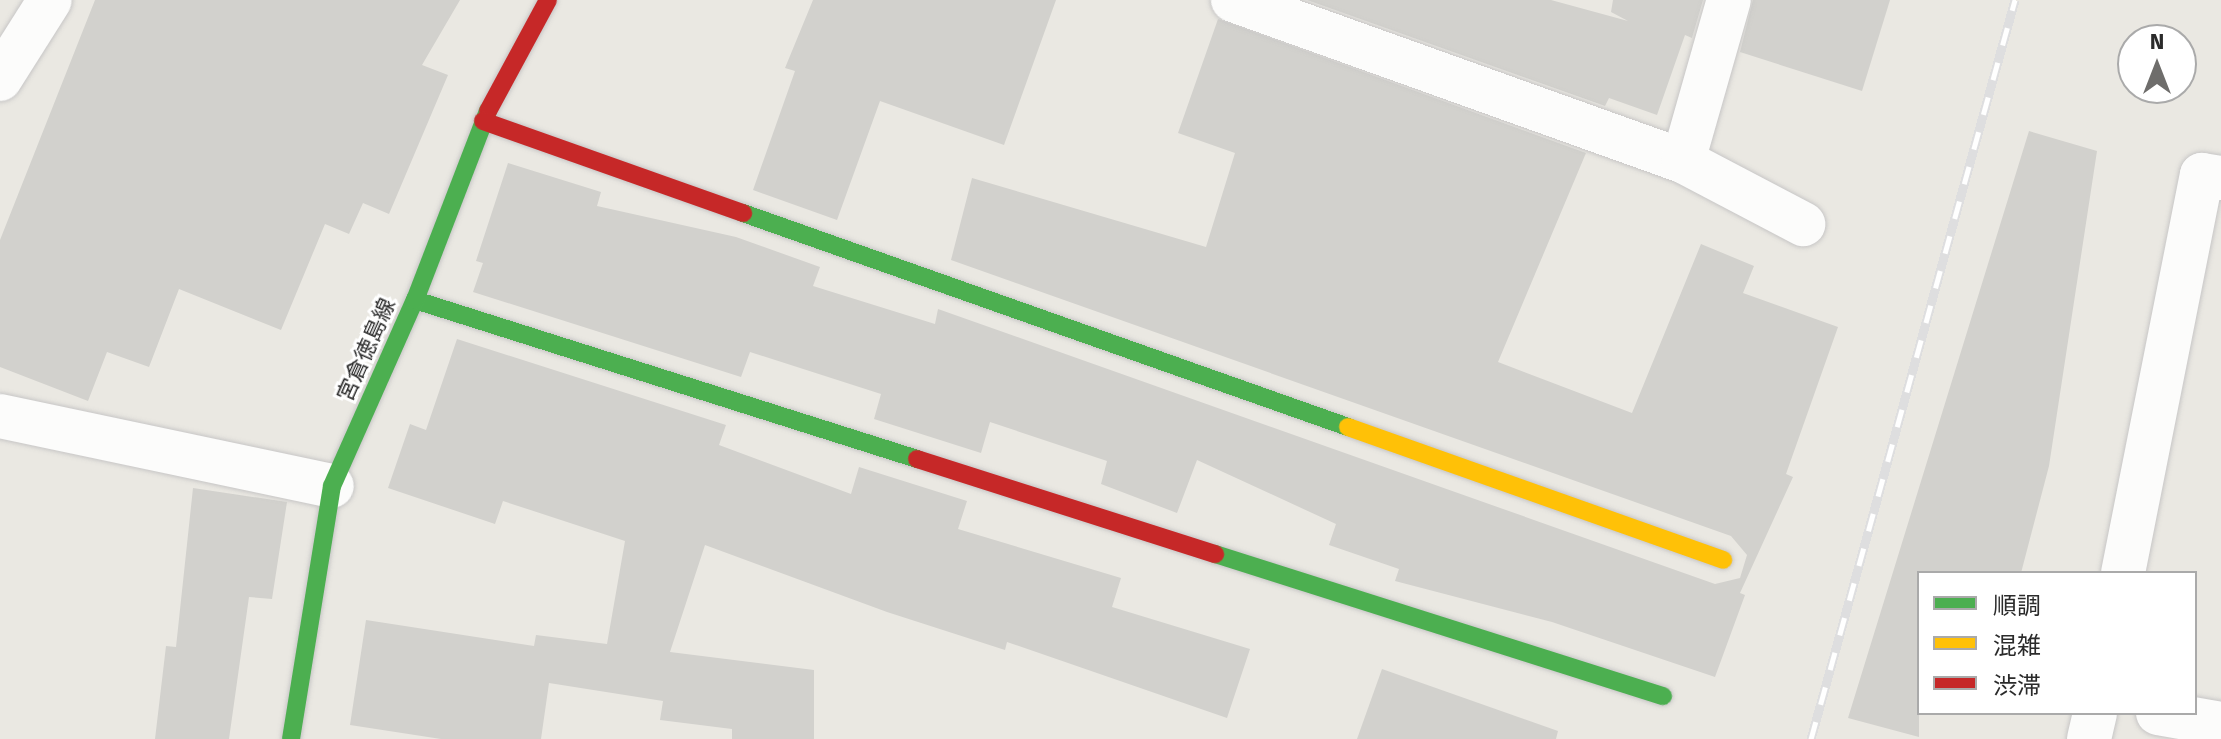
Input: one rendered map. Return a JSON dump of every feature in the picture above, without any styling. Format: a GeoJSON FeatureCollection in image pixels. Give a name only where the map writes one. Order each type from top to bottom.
{"type":"FeatureCollection","features":[{"type":"Feature","properties":{"kind":"street"},"geometry":{"type":"LineString","coordinates":[[0,79],[50,0]]}},
{"type":"Feature","properties":{"kind":"street","name":"宮倉徳島線"},"geometry":{"type":"LineString","coordinates":[[291,739],[332,486],[415,300],[483,121],[548,0]]}},
{"type":"Feature","properties":{"kind":"street"},"geometry":{"type":"LineString","coordinates":[[1233,0],[1683,161],[1803,224]]}},
{"type":"Feature","properties":{"kind":"street"},"geometry":{"type":"LineString","coordinates":[[1683,161],[1729,0]]}},
{"type":"Feature","properties":{"kind":"street"},"geometry":{"type":"LineString","coordinates":[[483,121],[1723,560]]}},
{"type":"Feature","properties":{"kind":"street"},"geometry":{"type":"LineString","coordinates":[[2123,571],[2202,175],[2221,178]]}},
{"type":"Feature","properties":{"kind":"street"},"geometry":{"type":"LineString","coordinates":[[415,300],[1663,696]]}},
{"type":"Feature","properties":{"kind":"street"},"geometry":{"type":"LineString","coordinates":[[0,416],[332,486]]}},
{"type":"Feature","properties":{"kind":"street"},"geometry":{"type":"LineString","coordinates":[[2089,739],[2095,715]]}},
{"type":"Feature","properties":{"kind":"street"},"geometry":{"type":"LineString","coordinates":[[2169,715],[2221,724]]}},
{"type":"Feature","properties":{"kind":"building"},"geometry":{"type":"Polygon","coordinates":[[[95,0],[460,0],[422,65],[448,75],[389,214],[363,203],[349,234],[325,224],[281,330],[179,289],[149,367],[107,352],[88,401],[0,367],[0,240],[95,0]]]}},
{"type":"Feature","properties":{"kind":"building"},"geometry":{"type":"Polygon","coordinates":[[[813,0],[1056,0],[1004,145],[880,101],[837,220],[753,190],[795,71],[785,68],[813,0]]]}},
{"type":"Feature","properties":{"kind":"building"},"geometry":{"type":"Polygon","coordinates":[[[1307,0],[1551,0],[1628,21],[1611,12],[1613,0],[1703,0],[1692,38],[1685,35],[1657,115],[1609,98],[1605,106],[1307,0]]]}},
{"type":"Feature","properties":{"kind":"building"},"geometry":{"type":"Polygon","coordinates":[[[1753,0],[1890,0],[1862,91],[1740,52],[1753,0]]]}},
{"type":"Feature","properties":{"kind":"building"},"geometry":{"type":"Polygon","coordinates":[[[1218,19],[1586,153],[1498,362],[1632,413],[1701,244],[1754,266],[1743,293],[1838,327],[1786,474],[1793,477],[1740,593],[1745,595],[1715,677],[1552,622],[1395,581],[1399,569],[1329,545],[1336,524],[1197,460],[1177,513],[1101,484],[1107,461],[990,422],[981,453],[874,419],[881,394],[750,352],[741,377],[473,292],[483,263],[476,261],[508,163],[601,192],[597,206],[736,237],[820,267],[813,286],[935,324],[938,309],[1715,584],[1740,578],[1747,555],[1731,536],[951,260],[972,178],[1206,247],[1235,153],[1178,133],[1218,19]]]}},
{"type":"Feature","properties":{"kind":"building"},"geometry":{"type":"Polygon","coordinates":[[[2029,131],[2097,151],[2049,466],[2022,571],[1917,571],[1919,737],[1848,718],[2029,131]]]}},
{"type":"Feature","properties":{"kind":"building"},"geometry":{"type":"Polygon","coordinates":[[[457,339],[726,425],[719,445],[851,494],[859,467],[967,501],[958,529],[1121,578],[1112,607],[1250,649],[1227,718],[1007,642],[1005,650],[887,612],[705,545],[670,652],[814,670],[814,739],[732,739],[732,729],[660,720],[663,701],[549,683],[541,739],[441,739],[350,725],[366,620],[534,646],[536,635],[607,644],[625,541],[503,501],[495,524],[388,488],[410,424],[426,430],[457,339]]]}},
{"type":"Feature","properties":{"kind":"building"},"geometry":{"type":"Polygon","coordinates":[[[193,488],[287,502],[272,599],[249,597],[229,739],[155,739],[166,646],[176,647],[193,488]]]}},
{"type":"Feature","properties":{"kind":"building"},"geometry":{"type":"Polygon","coordinates":[[[1382,669],[1558,731],[1556,739],[1357,739],[1382,669]]]}},
{"type":"Feature","properties":{"kind":"railway"},"geometry":{"type":"LineString","coordinates":[[1811,739],[2015,0]]}},
{"type":"Feature","properties":{"kind":"traffic: fast"},"geometry":{"type":"LineString","coordinates":[[291,739],[332,486],[415,300],[488,111]]}},
{"type":"Feature","properties":{"kind":"traffic: fast"},"geometry":{"type":"LineString","coordinates":[[743,213],[1348,427]]}},
{"type":"Feature","properties":{"kind":"traffic: fast"},"geometry":{"type":"LineString","coordinates":[[415,300],[917,459]]}},
{"type":"Feature","properties":{"kind":"traffic: fast"},"geometry":{"type":"LineString","coordinates":[[1215,554],[1663,696]]}},
{"type":"Feature","properties":{"kind":"traffic: slow"},"geometry":{"type":"LineString","coordinates":[[1348,427],[1723,560]]}},
{"type":"Feature","properties":{"kind":"traffic: jam"},"geometry":{"type":"LineString","coordinates":[[488,111],[548,0]]}},
{"type":"Feature","properties":{"kind":"traffic: jam"},"geometry":{"type":"LineString","coordinates":[[483,121],[743,213]]}},
{"type":"Feature","properties":{"kind":"traffic: jam"},"geometry":{"type":"LineString","coordinates":[[917,459],[1215,554]]}}]}
